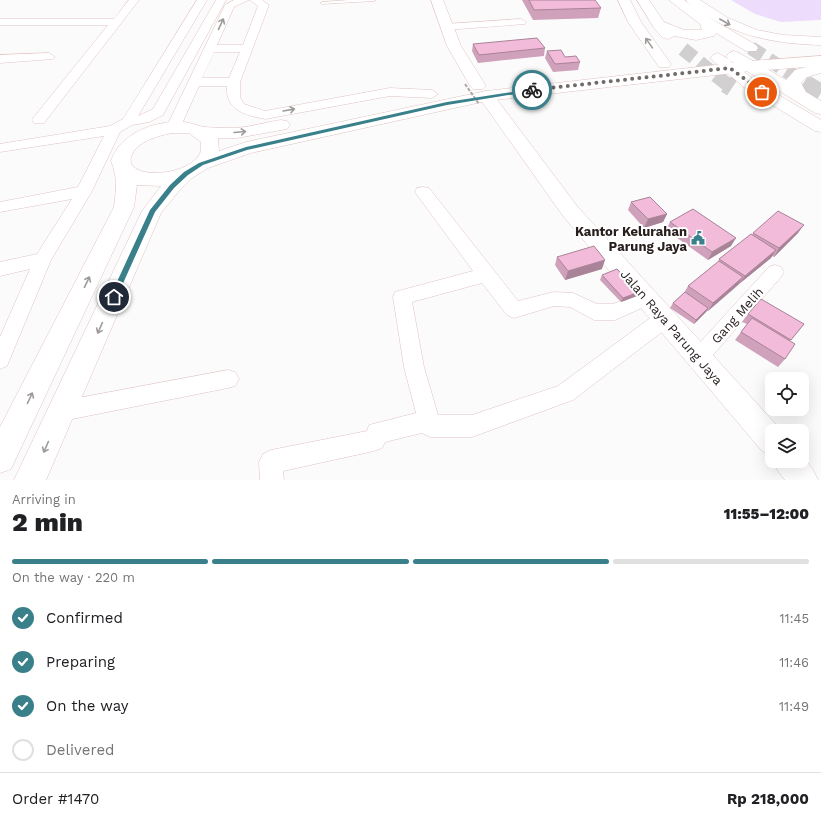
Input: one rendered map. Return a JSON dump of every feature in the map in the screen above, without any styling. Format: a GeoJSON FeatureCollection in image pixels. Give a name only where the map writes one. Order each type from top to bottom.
{"type":"FeatureCollection","features":[{"type":"Feature","properties":{"kind":"main road"},"geometry":{"type":"LineString","coordinates":[[644,0],[659,25],[684,49]]}},
{"type":"Feature","properties":{"kind":"main road"},"geometry":{"type":"LineString","coordinates":[[675,0],[705,21],[751,48]]}},
{"type":"Feature","properties":{"kind":"main road"},"geometry":{"type":"LineString","coordinates":[[659,25],[684,35],[699,36],[709,33],[710,28],[705,21]]}},
{"type":"Feature","properties":{"kind":"main road"},"geometry":{"type":"LineString","coordinates":[[0,458],[124,207],[127,185],[125,171],[121,161],[125,150],[138,139],[154,131],[184,127],[201,132],[237,133],[254,131],[432,94],[477,93],[821,50]]}},
{"type":"Feature","properties":{"kind":"main road"},"geometry":{"type":"LineString","coordinates":[[727,61],[772,99],[821,127]]}},
{"type":"Feature","properties":{"kind":"main road"},"geometry":{"type":"LineString","coordinates":[[125,171],[140,179],[162,180],[246,148],[477,93],[664,64],[727,61],[751,66],[821,61]]}},
{"type":"Feature","properties":{"kind":"main road"},"geometry":{"type":"LineString","coordinates":[[751,66],[821,109]]}},
{"type":"Feature","properties":{"kind":"main road"},"geometry":{"type":"LineString","coordinates":[[800,95],[793,83],[794,79],[802,73],[821,68]]}},
{"type":"Feature","properties":{"kind":"main road"},"geometry":{"type":"LineString","coordinates":[[732,88],[762,107],[821,138]]}},
{"type":"Feature","properties":{"kind":"main road"},"geometry":{"type":"LineString","coordinates":[[30,480],[152,211],[172,186],[193,169],[210,152],[210,140],[201,132]]}},
{"type":"Feature","properties":{"kind":"street"},"geometry":{"type":"LineString","coordinates":[[39,120],[134,0]]}},
{"type":"Feature","properties":{"kind":"street"},"geometry":{"type":"LineString","coordinates":[[128,122],[202,0]]}},
{"type":"Feature","properties":{"kind":"street"},"geometry":{"type":"LineString","coordinates":[[0,148],[114,130],[128,122],[148,117],[158,112],[221,0]]}},
{"type":"Feature","properties":{"kind":"street"},"geometry":{"type":"LineString","coordinates":[[173,128],[230,5],[244,0]]}},
{"type":"Feature","properties":{"kind":"street"},"geometry":{"type":"LineString","coordinates":[[255,0],[264,4],[234,82],[232,93],[237,105],[249,112],[264,115],[390,92],[432,94]]}},
{"type":"Feature","properties":{"kind":"street","name":"Jalan Raya Parung Jaya"},"geometry":{"type":"LineString","coordinates":[[437,0],[454,46],[477,93],[570,211],[765,433]]}},
{"type":"Feature","properties":{"kind":"street"},"geometry":{"type":"LineString","coordinates":[[624,0],[635,22],[664,64]]}},
{"type":"Feature","properties":{"kind":"street"},"geometry":{"type":"LineString","coordinates":[[692,0],[724,21],[745,32],[782,40],[821,41]]}},
{"type":"Feature","properties":{"kind":"street"},"geometry":{"type":"LineString","coordinates":[[0,22],[117,22]]}},
{"type":"Feature","properties":{"kind":"street"},"geometry":{"type":"LineString","coordinates":[[0,26],[14,22]]}},
{"type":"Feature","properties":{"kind":"street"},"geometry":{"type":"LineString","coordinates":[[446,27],[521,22]]}},
{"type":"Feature","properties":{"kind":"street"},"geometry":{"type":"LineString","coordinates":[[210,49],[247,48]]}},
{"type":"Feature","properties":{"kind":"street"},"geometry":{"type":"LineString","coordinates":[[0,59],[49,57]]}},
{"type":"Feature","properties":{"kind":"street"},"geometry":{"type":"LineString","coordinates":[[0,70],[12,58]]}},
{"type":"Feature","properties":{"kind":"street"},"geometry":{"type":"LineString","coordinates":[[194,82],[234,82]]}},
{"type":"Feature","properties":{"kind":"street"},"geometry":{"type":"LineString","coordinates":[[0,360],[43,259],[84,191],[114,130]]}},
{"type":"Feature","properties":{"kind":"street"},"geometry":{"type":"LineString","coordinates":[[0,207],[84,191]]}},
{"type":"Feature","properties":{"kind":"street"},"geometry":{"type":"LineString","coordinates":[[423,192],[514,310],[554,299],[574,300],[594,312],[615,312],[646,298]]}},
{"type":"Feature","properties":{"kind":"street"},"geometry":{"type":"LineString","coordinates":[[0,268],[43,259]]}},
{"type":"Feature","properties":{"kind":"street","name":"Gang Melih"},"geometry":{"type":"LineString","coordinates":[[698,357],[775,272]]}},
{"type":"Feature","properties":{"kind":"street"},"geometry":{"type":"LineString","coordinates":[[486,275],[402,297],[411,354],[430,426],[472,426],[565,393],[664,319]]}},
{"type":"Feature","properties":{"kind":"street"},"geometry":{"type":"LineString","coordinates":[[62,411],[228,379]]}},
{"type":"Feature","properties":{"kind":"street"},"geometry":{"type":"LineString","coordinates":[[272,480],[271,462],[374,440],[377,433],[428,421]]}},
{"type":"Feature","properties":{"kind":"street"},"geometry":{"type":"LineString","coordinates":[[794,468],[803,480]]}},
{"type":"Feature","properties":{"kind":"lane"},"geometry":{"type":"LineString","coordinates":[[322,3],[374,0]]}},
{"type":"Feature","properties":{"kind":"shaded area"},"geometry":{"type":"Polygon","coordinates":[[[731,0],[821,0],[821,20],[781,22],[755,14],[731,0]]]}},
{"type":"Feature","properties":{"kind":"building"},"geometry":{"type":"Polygon","coordinates":[[[529,0],[595,0],[601,8],[534,10],[529,0]]]}},
{"type":"Feature","properties":{"kind":"building"},"geometry":{"type":"Polygon","coordinates":[[[537,38],[545,48],[479,55],[473,44],[537,38]]]}},
{"type":"Feature","properties":{"kind":"building"},"geometry":{"type":"Polygon","coordinates":[[[561,50],[565,57],[576,56],[580,62],[555,64],[547,51],[561,50]]]}},
{"type":"Feature","properties":{"kind":"building"},"geometry":{"type":"Polygon","coordinates":[[[650,197],[667,214],[648,219],[631,202],[650,197]]]}},
{"type":"Feature","properties":{"kind":"building"},"geometry":{"type":"Polygon","coordinates":[[[693,209],[736,238],[712,252],[670,222],[693,209]]]}},
{"type":"Feature","properties":{"kind":"building"},"geometry":{"type":"Polygon","coordinates":[[[778,211],[804,225],[779,248],[753,233],[778,211]]]}},
{"type":"Feature","properties":{"kind":"building"},"geometry":{"type":"Polygon","coordinates":[[[751,234],[776,250],[745,276],[719,259],[751,234]]]}},
{"type":"Feature","properties":{"kind":"building"},"geometry":{"type":"Polygon","coordinates":[[[594,246],[605,260],[568,271],[557,257],[594,246]]]}},
{"type":"Feature","properties":{"kind":"building"},"geometry":{"type":"Polygon","coordinates":[[[719,261],[743,277],[713,303],[688,286],[719,261]]]}},
{"type":"Feature","properties":{"kind":"building"},"geometry":{"type":"Polygon","coordinates":[[[617,269],[639,292],[623,298],[602,275],[617,269]]]}},
{"type":"Feature","properties":{"kind":"building"},"geometry":{"type":"Polygon","coordinates":[[[685,292],[708,308],[696,320],[673,303],[685,292]]]}},
{"type":"Feature","properties":{"kind":"building"},"geometry":{"type":"Polygon","coordinates":[[[761,299],[804,324],[791,340],[748,314],[761,299]]]}},
{"type":"Feature","properties":{"kind":"building"},"geometry":{"type":"Polygon","coordinates":[[[752,318],[795,344],[785,359],[741,332],[752,318]]]}},
{"type":"Feature","properties":{"kind":"tunnel"},"geometry":{"type":"LineString","coordinates":[[751,48],[808,85]]}},
{"type":"Feature","properties":{"kind":"tunnel"},"geometry":{"type":"LineString","coordinates":[[683,49],[728,85]]}},
{"type":"Feature","properties":{"kind":"tunnel"},"geometry":{"type":"LineString","coordinates":[[726,84],[732,88]]}},
{"type":"Feature","properties":{"kind":"tunnel"},"geometry":{"type":"LineString","coordinates":[[806,84],[821,93]]}},
{"type":"Feature","properties":{"kind":"way so far"},"geometry":{"type":"LineString","coordinates":[[532,90],[730,68],[762,92]]}},
{"type":"Feature","properties":{"kind":"place","name":"Kantor Kelurahan Parung Jaya"},"geometry":{"type":"Point","coordinates":[698,238]}},
{"type":"Feature","properties":{"kind":"route"},"geometry":{"type":"LineString","coordinates":[[114,297],[152,211],[172,186],[186,173],[201,164],[246,148],[447,103],[532,90]]}}]}
